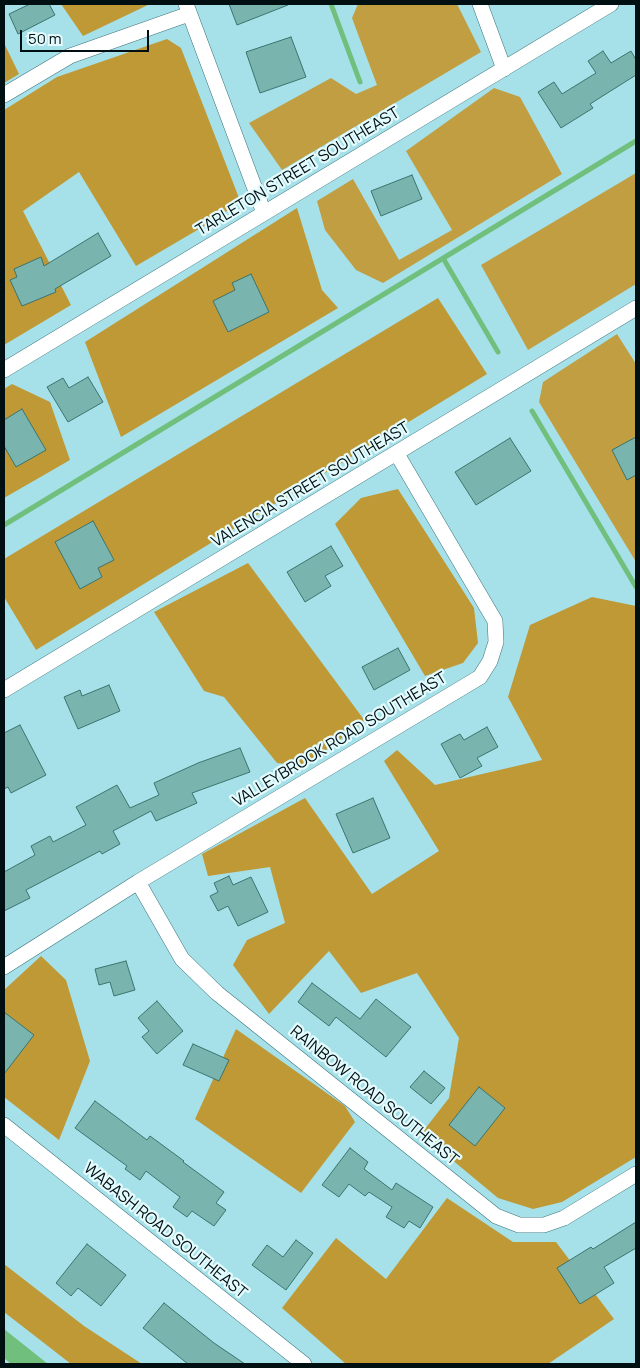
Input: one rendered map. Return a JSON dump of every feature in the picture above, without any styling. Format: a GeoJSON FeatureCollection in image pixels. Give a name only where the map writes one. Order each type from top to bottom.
{"type":"FeatureCollection","features":[{"type":"Feature","properties":{"kind":"street"},"geometry":{"type":"LineString","coordinates":[[480,4],[504,68]]}},
{"type":"Feature","properties":{"kind":"street","name":"TARLETON STREET SOUTHEAST"},"geometry":{"type":"LineString","coordinates":[[4,370],[611,4]]}},
{"type":"Feature","properties":{"kind":"street"},"geometry":{"type":"LineString","coordinates":[[4,96],[70,56],[188,9],[264,213]]}},
{"type":"Feature","properties":{"kind":"street","name":"VALENCIA STREET SOUTHEAST"},"geometry":{"type":"LineString","coordinates":[[4,690],[635,312]]}},
{"type":"Feature","properties":{"kind":"street","name":"VALLEYBROOK ROAD SOUTHEAST"},"geometry":{"type":"LineString","coordinates":[[4,967],[138,882],[480,677],[490,660],[496,642],[495,622],[397,454]]}},
{"type":"Feature","properties":{"kind":"street","name":"RAINBOW ROAD SOUTHEAST"},"geometry":{"type":"LineString","coordinates":[[138,882],[182,959],[217,993],[496,1216],[519,1225],[544,1225],[564,1218],[636,1174]]}},
{"type":"Feature","properties":{"kind":"street","name":"WABASH ROAD SOUTHEAST"},"geometry":{"type":"LineString","coordinates":[[4,1125],[304,1364]]}},
{"type":"Feature","properties":{"kind":"shaded area"},"geometry":{"type":"Polygon","coordinates":[[[61,4],[150,4],[83,36],[61,4]]]}},
{"type":"Feature","properties":{"kind":"shaded area"},"geometry":{"type":"Polygon","coordinates":[[[358,4],[457,4],[481,52],[282,170],[249,123],[331,78],[356,94],[377,85],[352,18],[358,4]]]}},
{"type":"Feature","properties":{"kind":"shaded area"},"geometry":{"type":"Polygon","coordinates":[[[167,39],[181,48],[239,198],[223,215],[136,266],[79,172],[23,211],[71,305],[4,345],[4,110],[57,77],[167,39]]]}},
{"type":"Feature","properties":{"kind":"shaded area"},"geometry":{"type":"Polygon","coordinates":[[[4,43],[19,74],[4,83],[4,43]]]}},
{"type":"Feature","properties":{"kind":"shaded area"},"geometry":{"type":"Polygon","coordinates":[[[494,88],[520,97],[562,174],[383,283],[356,270],[325,230],[317,201],[353,179],[399,260],[452,230],[406,151],[494,88]]]}},
{"type":"Feature","properties":{"kind":"shaded area"},"geometry":{"type":"Polygon","coordinates":[[[636,173],[636,284],[528,350],[481,265],[636,173]]]}},
{"type":"Feature","properties":{"kind":"shaded area"},"geometry":{"type":"Polygon","coordinates":[[[297,208],[322,290],[338,308],[121,437],[85,342],[297,208]]]}},
{"type":"Feature","properties":{"kind":"shaded area"},"geometry":{"type":"Polygon","coordinates":[[[438,298],[487,374],[36,650],[4,597],[4,559],[438,298]]]}},
{"type":"Feature","properties":{"kind":"shaded area"},"geometry":{"type":"Polygon","coordinates":[[[617,334],[636,364],[636,562],[539,402],[543,382],[617,334]]]}},
{"type":"Feature","properties":{"kind":"shaded area"},"geometry":{"type":"Polygon","coordinates":[[[12,384],[50,402],[70,460],[4,498],[4,389],[12,384]]]}},
{"type":"Feature","properties":{"kind":"shaded area"},"geometry":{"type":"Polygon","coordinates":[[[398,489],[474,608],[478,643],[463,663],[425,676],[335,524],[361,498],[398,489]]]}},
{"type":"Feature","properties":{"kind":"shaded area"},"geometry":{"type":"Polygon","coordinates":[[[248,563],[365,721],[304,766],[277,763],[224,697],[204,691],[154,612],[248,563]]]}},
{"type":"Feature","properties":{"kind":"shaded area"},"geometry":{"type":"Polygon","coordinates":[[[592,597],[636,606],[636,1157],[562,1202],[533,1209],[498,1198],[421,1134],[449,1098],[459,1038],[417,973],[361,993],[329,951],[269,1014],[233,965],[247,940],[285,923],[270,867],[208,876],[202,854],[305,798],[372,894],[439,851],[384,761],[397,750],[435,785],[542,760],[508,697],[530,625],[592,597]]]}},
{"type":"Feature","properties":{"kind":"shaded area"},"geometry":{"type":"Polygon","coordinates":[[[41,956],[66,980],[90,1061],[59,1140],[4,1097],[4,990],[41,956]]]}},
{"type":"Feature","properties":{"kind":"shaded area"},"geometry":{"type":"Polygon","coordinates":[[[236,1029],[345,1106],[355,1122],[301,1193],[195,1119],[236,1029]]]}},
{"type":"Feature","properties":{"kind":"shaded area"},"geometry":{"type":"Polygon","coordinates":[[[447,1198],[513,1242],[556,1242],[614,1319],[548,1364],[346,1364],[282,1308],[336,1238],[386,1279],[447,1198]]]}},
{"type":"Feature","properties":{"kind":"shaded area"},"geometry":{"type":"Polygon","coordinates":[[[4,1264],[84,1326],[142,1364],[71,1364],[4,1312],[4,1264]]]}},
{"type":"Feature","properties":{"kind":"shaded area"},"geometry":{"type":"Polygon","coordinates":[[[4,1329],[48,1364],[11,1364],[4,1358],[4,1329]]]}},
{"type":"Feature","properties":{"kind":"building"},"geometry":{"type":"Polygon","coordinates":[[[30,4],[49,4],[55,15],[18,34],[9,14],[30,4]]]}},
{"type":"Feature","properties":{"kind":"building"},"geometry":{"type":"Polygon","coordinates":[[[229,4],[288,4],[288,5],[237,25],[229,4]]]}},
{"type":"Feature","properties":{"kind":"building"},"geometry":{"type":"Polygon","coordinates":[[[291,37],[306,77],[260,93],[246,52],[291,37]]]}},
{"type":"Feature","properties":{"kind":"building"},"geometry":{"type":"Polygon","coordinates":[[[603,51],[611,63],[631,51],[636,60],[636,75],[590,104],[593,108],[561,128],[538,92],[554,82],[562,94],[596,73],[588,61],[603,51]]]}},
{"type":"Feature","properties":{"kind":"building"},"geometry":{"type":"Polygon","coordinates":[[[412,175],[422,199],[381,216],[371,191],[412,175]]]}},
{"type":"Feature","properties":{"kind":"building"},"geometry":{"type":"Polygon","coordinates":[[[98,233],[111,256],[55,289],[56,292],[22,306],[10,280],[17,277],[14,269],[41,257],[44,266],[98,233]]]}},
{"type":"Feature","properties":{"kind":"building"},"geometry":{"type":"Polygon","coordinates":[[[251,274],[269,312],[228,332],[213,301],[235,290],[232,283],[251,274]]]}},
{"type":"Feature","properties":{"kind":"building"},"geometry":{"type":"Polygon","coordinates":[[[88,377],[103,402],[68,422],[47,387],[63,378],[69,388],[88,377]]]}},
{"type":"Feature","properties":{"kind":"building"},"geometry":{"type":"Polygon","coordinates":[[[22,409],[46,450],[16,467],[4,446],[4,420],[22,409]]]}},
{"type":"Feature","properties":{"kind":"building"},"geometry":{"type":"Polygon","coordinates":[[[636,437],[636,475],[627,480],[612,450],[636,437]]]}},
{"type":"Feature","properties":{"kind":"building"},"geometry":{"type":"Polygon","coordinates":[[[510,438],[531,471],[476,505],[455,472],[510,438]]]}},
{"type":"Feature","properties":{"kind":"building"},"geometry":{"type":"Polygon","coordinates":[[[93,521],[114,560],[98,568],[102,577],[80,589],[55,542],[93,521]]]}},
{"type":"Feature","properties":{"kind":"building"},"geometry":{"type":"Polygon","coordinates":[[[331,546],[343,566],[325,576],[331,586],[305,602],[287,572],[331,546]]]}},
{"type":"Feature","properties":{"kind":"building"},"geometry":{"type":"Polygon","coordinates":[[[398,648],[410,670],[374,690],[362,667],[398,648]]]}},
{"type":"Feature","properties":{"kind":"building"},"geometry":{"type":"Polygon","coordinates":[[[109,685],[120,711],[78,729],[64,697],[80,690],[82,696],[109,685]]]}},
{"type":"Feature","properties":{"kind":"building"},"geometry":{"type":"Polygon","coordinates":[[[20,725],[46,775],[11,793],[8,787],[4,789],[4,733],[20,725]]]}},
{"type":"Feature","properties":{"kind":"building"},"geometry":{"type":"Polygon","coordinates":[[[487,727],[498,747],[477,758],[482,766],[460,778],[441,744],[460,734],[464,740],[487,727]]]}},
{"type":"Feature","properties":{"kind":"building"},"geometry":{"type":"Polygon","coordinates":[[[240,748],[250,772],[192,793],[197,803],[156,821],[151,811],[113,831],[120,844],[102,854],[100,851],[26,890],[30,898],[4,911],[4,872],[35,855],[31,846],[50,836],[53,842],[86,825],[76,807],[117,785],[130,808],[159,795],[154,783],[198,763],[240,748]]]}},
{"type":"Feature","properties":{"kind":"building"},"geometry":{"type":"Polygon","coordinates":[[[373,798],[390,838],[353,853],[336,814],[373,798]]]}},
{"type":"Feature","properties":{"kind":"building"},"geometry":{"type":"Polygon","coordinates":[[[229,876],[233,885],[251,877],[268,912],[238,926],[228,906],[218,911],[210,896],[218,892],[214,883],[229,876]]]}},
{"type":"Feature","properties":{"kind":"building"},"geometry":{"type":"Polygon","coordinates":[[[126,961],[135,990],[114,996],[110,982],[99,985],[95,969],[126,961]]]}},
{"type":"Feature","properties":{"kind":"building"},"geometry":{"type":"Polygon","coordinates":[[[312,983],[360,1019],[376,999],[411,1027],[386,1057],[336,1017],[329,1026],[298,1002],[312,983]]]}},
{"type":"Feature","properties":{"kind":"building"},"geometry":{"type":"Polygon","coordinates":[[[157,1001],[183,1031],[157,1054],[142,1037],[149,1031],[138,1018],[157,1001]]]}},
{"type":"Feature","properties":{"kind":"building"},"geometry":{"type":"Polygon","coordinates":[[[4,1012],[34,1035],[4,1074],[4,1012]]]}},
{"type":"Feature","properties":{"kind":"building"},"geometry":{"type":"Polygon","coordinates":[[[193,1044],[229,1060],[219,1081],[183,1065],[193,1044]]]}},
{"type":"Feature","properties":{"kind":"building"},"geometry":{"type":"Polygon","coordinates":[[[424,1071],[445,1088],[431,1104],[410,1087],[424,1071]]]}},
{"type":"Feature","properties":{"kind":"building"},"geometry":{"type":"Polygon","coordinates":[[[479,1087],[505,1108],[475,1146],[449,1125],[479,1087]]]}},
{"type":"Feature","properties":{"kind":"building"},"geometry":{"type":"Polygon","coordinates":[[[95,1101],[147,1140],[150,1136],[224,1192],[216,1203],[226,1210],[214,1226],[192,1211],[187,1217],[173,1207],[180,1197],[146,1171],[140,1180],[125,1169],[127,1166],[75,1128],[95,1101]]]}},
{"type":"Feature","properties":{"kind":"building"},"geometry":{"type":"Polygon","coordinates":[[[350,1148],[368,1162],[364,1169],[392,1190],[396,1183],[433,1207],[420,1228],[409,1221],[404,1228],[386,1217],[392,1207],[369,1192],[365,1196],[349,1184],[339,1197],[322,1185],[350,1148]]]}},
{"type":"Feature","properties":{"kind":"building"},"geometry":{"type":"Polygon","coordinates":[[[636,1222],[636,1248],[604,1267],[614,1283],[580,1304],[557,1268],[591,1247],[593,1249],[636,1222]]]}},
{"type":"Feature","properties":{"kind":"building"},"geometry":{"type":"Polygon","coordinates":[[[296,1240],[313,1253],[286,1290],[252,1265],[267,1245],[283,1257],[296,1240]]]}},
{"type":"Feature","properties":{"kind":"building"},"geometry":{"type":"Polygon","coordinates":[[[87,1244],[126,1275],[101,1306],[78,1288],[71,1296],[56,1283],[87,1244]]]}},
{"type":"Feature","properties":{"kind":"building"},"geometry":{"type":"Polygon","coordinates":[[[164,1303],[214,1343],[245,1364],[188,1364],[143,1328],[164,1303]]]}},
{"type":"Feature","properties":{"kind":"waterway"},"geometry":{"type":"LineString","coordinates":[[331,4],[360,82]]}},
{"type":"Feature","properties":{"kind":"waterway"},"geometry":{"type":"LineString","coordinates":[[4,525],[636,141]]}},
{"type":"Feature","properties":{"kind":"waterway"},"geometry":{"type":"LineString","coordinates":[[443,258],[498,352]]}},
{"type":"Feature","properties":{"kind":"waterway"},"geometry":{"type":"LineString","coordinates":[[532,411],[636,587]]}}]}
